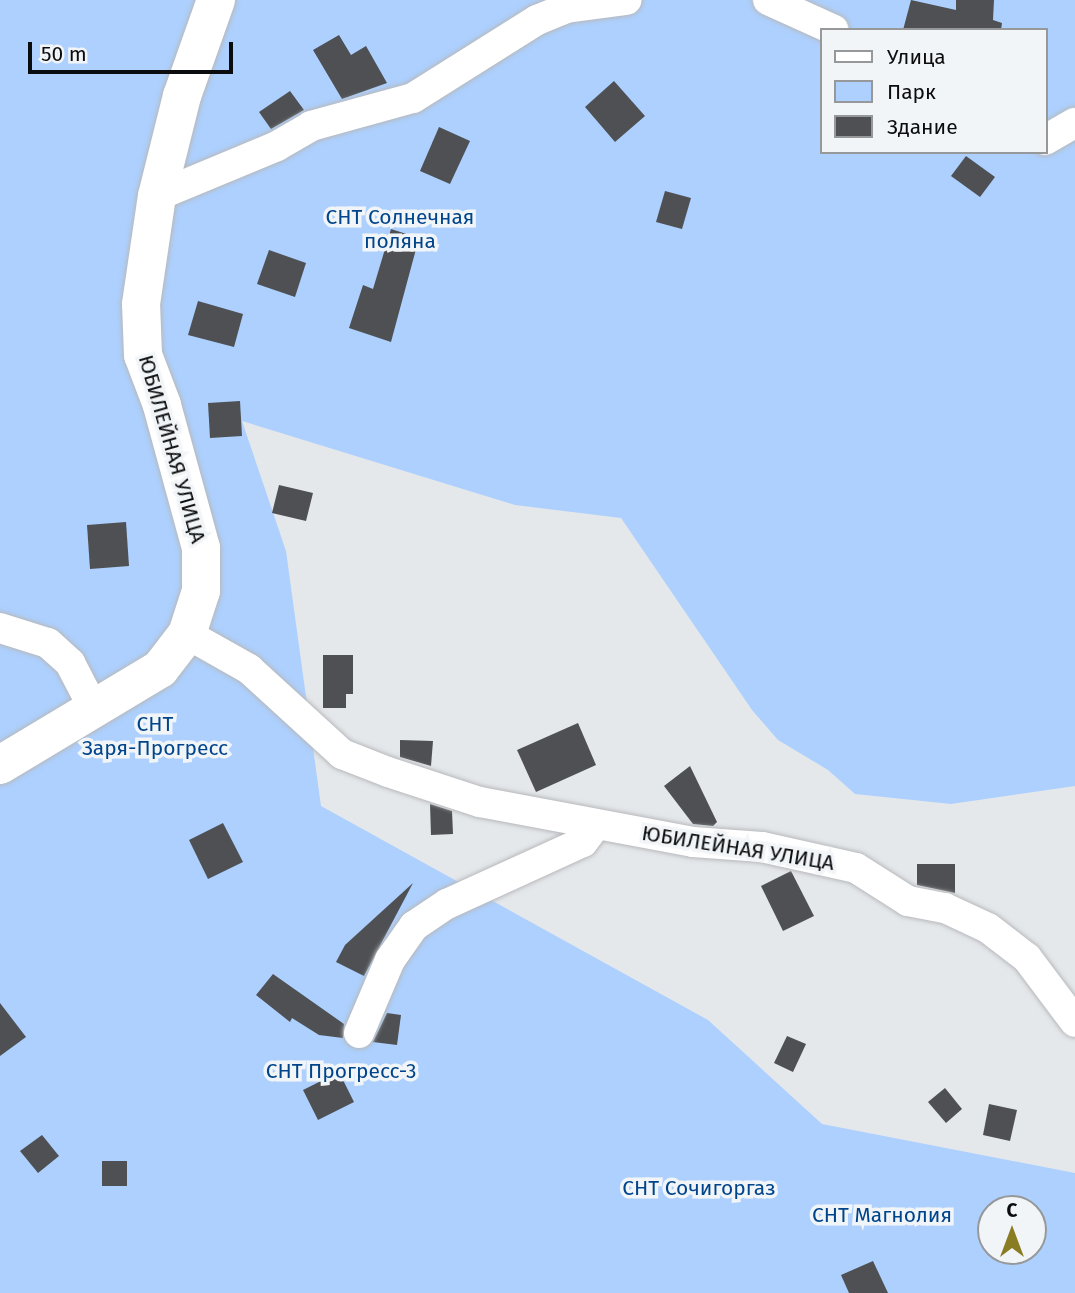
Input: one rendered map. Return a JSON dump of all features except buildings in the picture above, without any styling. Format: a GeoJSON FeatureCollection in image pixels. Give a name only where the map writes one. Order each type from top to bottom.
{"type":"FeatureCollection","features":[{"type":"Feature","properties":{"kind":"street","name":"ЮБИЛЕЙНАЯ УЛИЦА"},"geometry":{"type":"LineString","coordinates":[[0,765],[160,669],[187,634],[201,591],[201,548],[162,405],[143,355],[141,304],[158,196],[182,96],[216,0]]}},
{"type":"Feature","properties":{"kind":"street"},"geometry":{"type":"LineString","coordinates":[[158,196],[277,146],[311,126],[413,98],[537,20],[566,8],[626,0]]}},
{"type":"Feature","properties":{"kind":"street"},"geometry":{"type":"LineString","coordinates":[[768,0],[830,28]]}},
{"type":"Feature","properties":{"kind":"street"},"geometry":{"type":"LineString","coordinates":[[1047,139],[1075,124]]}},
{"type":"Feature","properties":{"kind":"street"},"geometry":{"type":"LineString","coordinates":[[0,628],[48,643],[70,663],[94,711]]}},
{"type":"Feature","properties":{"kind":"street","name":"ЮБИЛЕЙНАЯ УЛИЦА"},"geometry":{"type":"LineString","coordinates":[[187,634],[249,669],[342,754],[480,802],[693,842],[762,847],[856,868],[908,901],[945,908],[988,928],[1027,958],[1075,1022]]}},
{"type":"Feature","properties":{"kind":"street"},"geometry":{"type":"LineString","coordinates":[[359,1033],[390,960],[414,926],[447,904],[583,842],[596,825]]}},
{"type":"Feature","properties":{"kind":"green space"},"geometry":{"type":"Polygon","coordinates":[[[0,0],[1075,0],[1075,786],[951,804],[855,794],[828,770],[778,740],[752,710],[621,518],[515,505],[242,421],[286,551],[321,806],[708,1020],[822,1124],[1075,1173],[1075,1293],[0,1293],[0,0]]]}},
{"type":"Feature","properties":{"kind":"park label","name":"СНТ Солнечная поляна"},"geometry":{"type":"Point","coordinates":[400,229]}},
{"type":"Feature","properties":{"kind":"park label","name":"СНТ Заря-Прогресс"},"geometry":{"type":"Point","coordinates":[155,736]}},
{"type":"Feature","properties":{"kind":"park label","name":"СНТ Прогресс-3"},"geometry":{"type":"Point","coordinates":[341,1071]}},
{"type":"Feature","properties":{"kind":"park label","name":"СНТ Сочигоргаз"},"geometry":{"type":"Point","coordinates":[699,1188]}},
{"type":"Feature","properties":{"kind":"park label","name":"СНТ Магнолия"},"geometry":{"type":"Point","coordinates":[882,1215]}}]}
